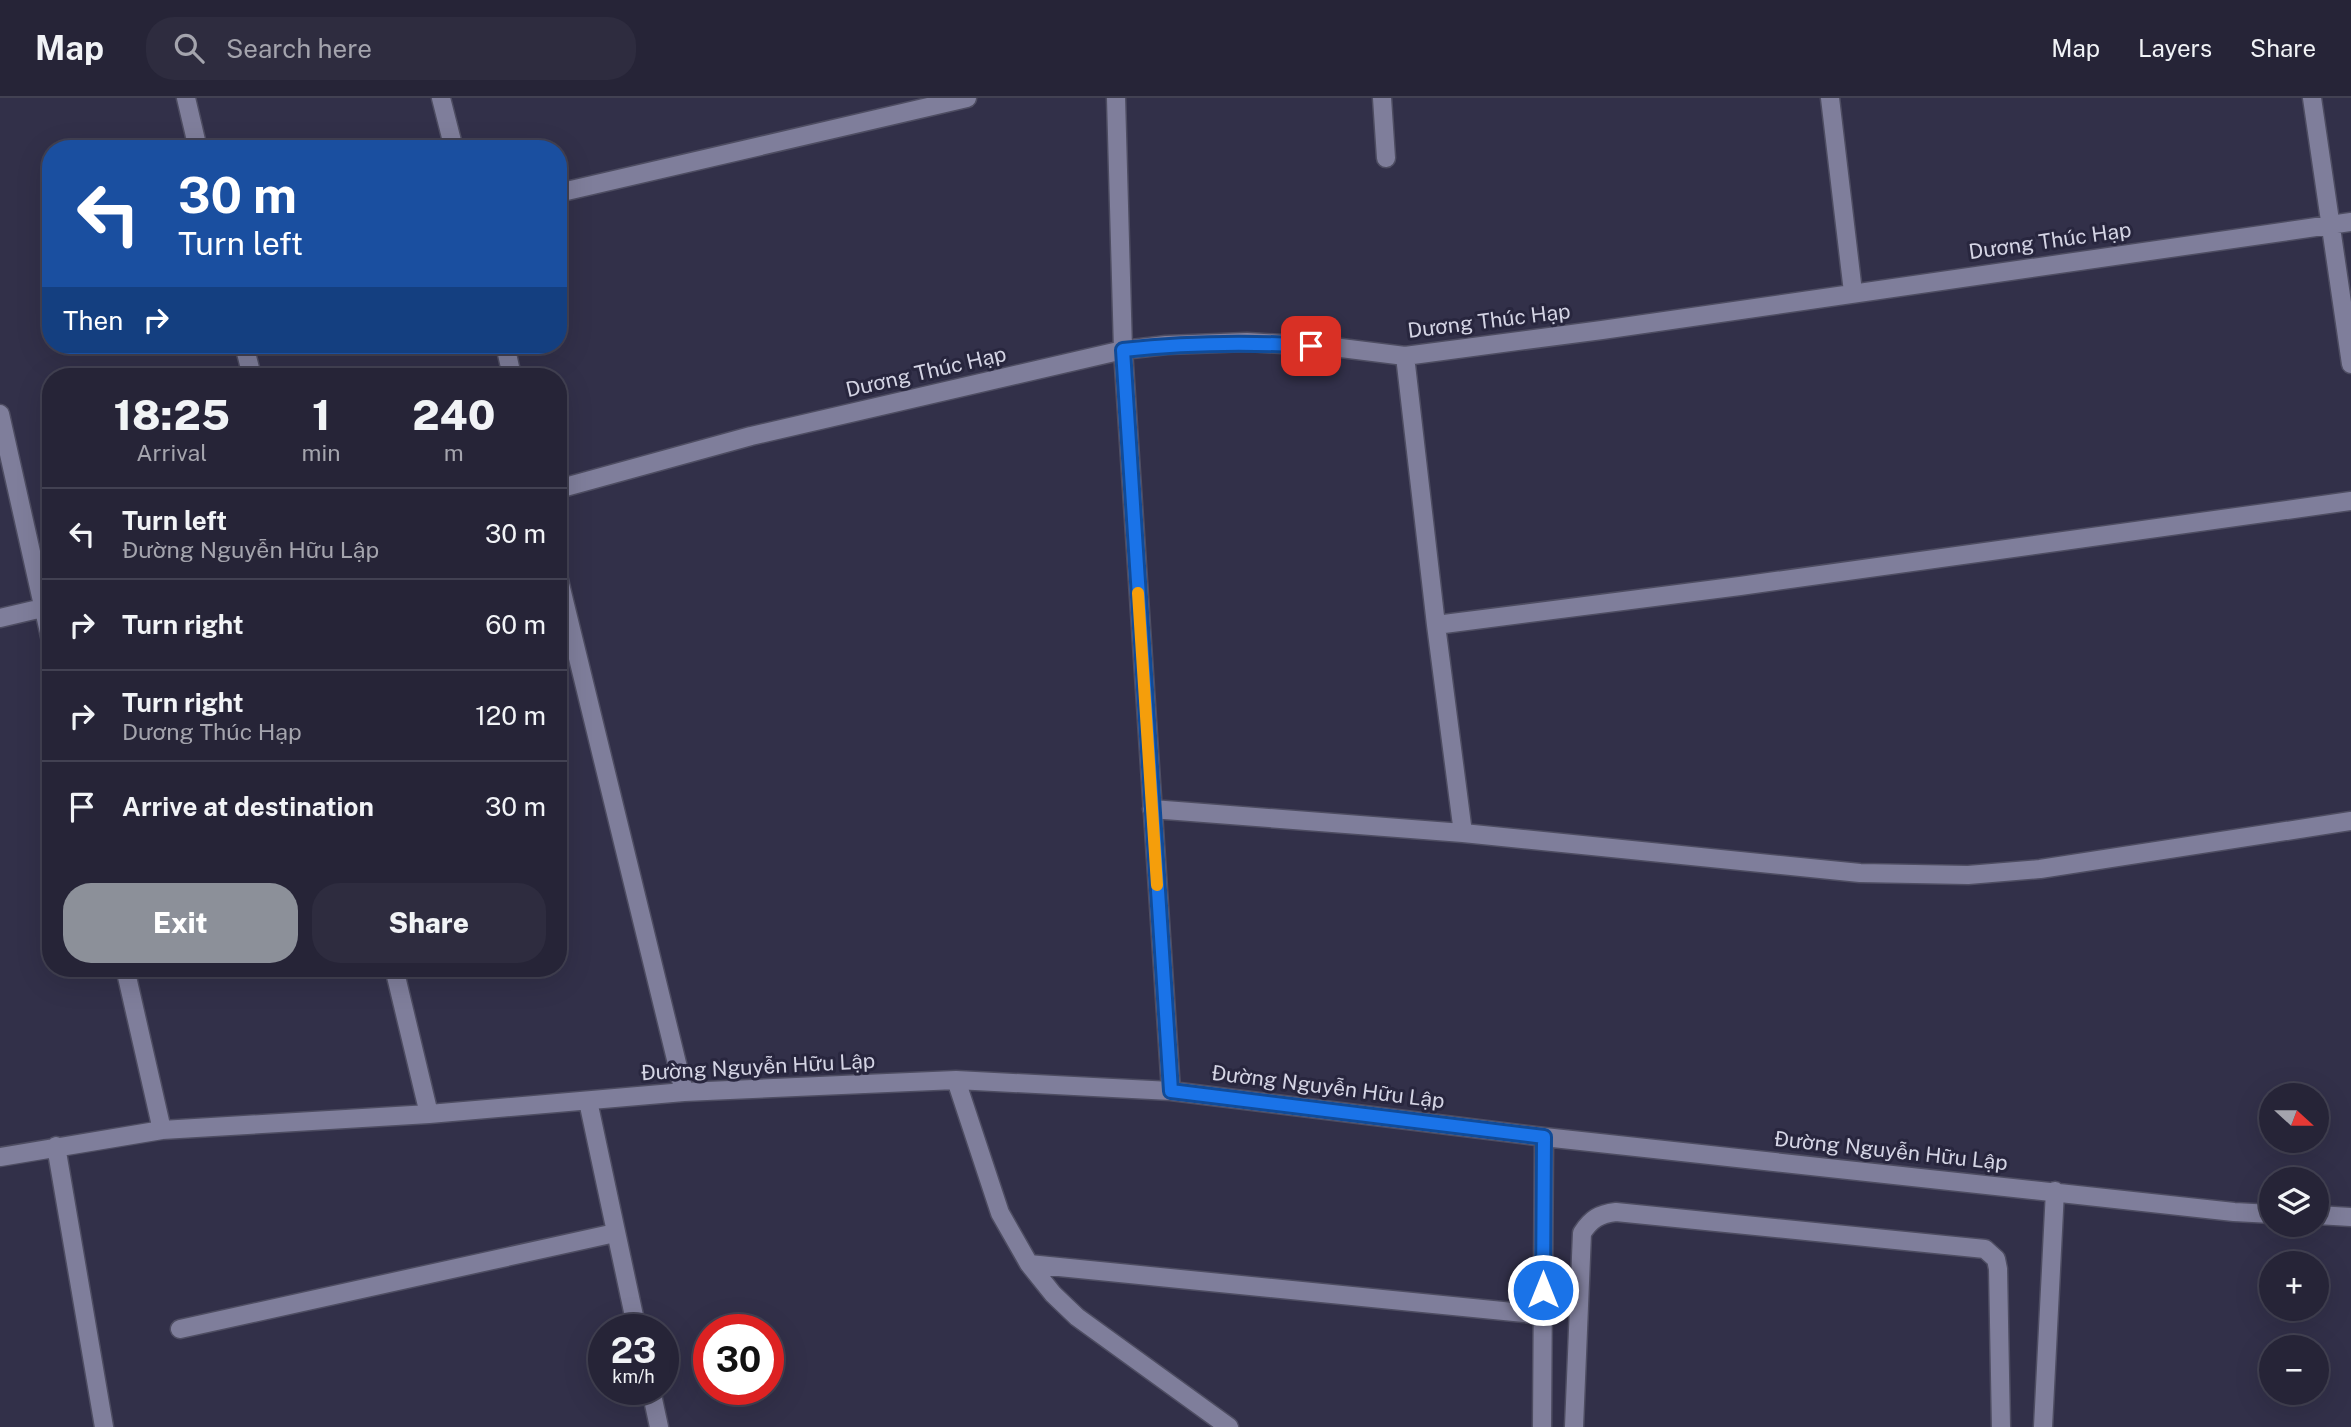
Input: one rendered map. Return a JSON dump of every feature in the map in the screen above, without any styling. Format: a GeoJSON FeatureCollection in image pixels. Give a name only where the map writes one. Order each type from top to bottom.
{"type":"FeatureCollection","features":[{"type":"Feature","properties":{"kind":"street"},"geometry":{"type":"LineString","coordinates":[[186,98],[196,140]]}},
{"type":"Feature","properties":{"kind":"street"},"geometry":{"type":"LineString","coordinates":[[441,98],[452,140]]}},
{"type":"Feature","properties":{"kind":"street"},"geometry":{"type":"LineString","coordinates":[[567,191],[967,98]]}},
{"type":"Feature","properties":{"kind":"street"},"geometry":{"type":"LineString","coordinates":[[1116,98],[1123,350],[1171,1091]]}},
{"type":"Feature","properties":{"kind":"street"},"geometry":{"type":"LineString","coordinates":[[1382,98],[1387,158]]}},
{"type":"Feature","properties":{"kind":"street"},"geometry":{"type":"LineString","coordinates":[[1830,98],[1853,292]]}},
{"type":"Feature","properties":{"kind":"street"},"geometry":{"type":"LineString","coordinates":[[2312,98],[2351,364]]}},
{"type":"Feature","properties":{"kind":"street","name":"Dương Thúc Hạp"},"geometry":{"type":"LineString","coordinates":[[567,487],[751,436],[1123,350],[1166,345],[1247,342],[1333,347],[1405,356],[2351,222]]}},
{"type":"Feature","properties":{"kind":"street"},"geometry":{"type":"LineString","coordinates":[[1405,356],[1463,833]]}},
{"type":"Feature","properties":{"kind":"street"},"geometry":{"type":"LineString","coordinates":[[0,414],[42,586]]}},
{"type":"Feature","properties":{"kind":"street"},"geometry":{"type":"LineString","coordinates":[[1436,625],[1740,586],[2351,501]]}},
{"type":"Feature","properties":{"kind":"street"},"geometry":{"type":"LineString","coordinates":[[0,618],[42,608]]}},
{"type":"Feature","properties":{"kind":"street"},"geometry":{"type":"LineString","coordinates":[[567,613],[684,1092]]}},
{"type":"Feature","properties":{"kind":"street"},"geometry":{"type":"LineString","coordinates":[[1152,809],[1463,833],[1860,873],[1968,875],[2083,864],[2351,821]]}},
{"type":"Feature","properties":{"kind":"street"},"geometry":{"type":"LineString","coordinates":[[127,977],[162,1130]]}},
{"type":"Feature","properties":{"kind":"street"},"geometry":{"type":"LineString","coordinates":[[396,977],[429,1114]]}},
{"type":"Feature","properties":{"kind":"street"},"geometry":{"type":"LineString","coordinates":[[956,1080],[1000,1213],[1029,1264],[1053,1294],[1077,1317],[1229,1427]]}},
{"type":"Feature","properties":{"kind":"street","name":"Đường Nguyễn Hữu Lập"},"geometry":{"type":"LineString","coordinates":[[0,1157],[162,1130],[429,1114],[684,1092],[956,1080],[1171,1091],[1544,1137],[2259,1213]]}},
{"type":"Feature","properties":{"kind":"street"},"geometry":{"type":"LineString","coordinates":[[588,1101],[633,1314]]}},
{"type":"Feature","properties":{"kind":"street"},"geometry":{"type":"LineString","coordinates":[[1542,1427],[1544,1137]]}},
{"type":"Feature","properties":{"kind":"street"},"geometry":{"type":"LineString","coordinates":[[56,1146],[104,1427]]}},
{"type":"Feature","properties":{"kind":"street"},"geometry":{"type":"LineString","coordinates":[[2043,1427],[2055,1191]]}},
{"type":"Feature","properties":{"kind":"street"},"geometry":{"type":"LineString","coordinates":[[1574,1427],[1582,1233],[1588,1222],[1595,1217],[1616,1212],[1985,1249],[1996,1259],[1998,1269],[2001,1427]]}},
{"type":"Feature","properties":{"kind":"street"},"geometry":{"type":"LineString","coordinates":[[2329,1216],[2351,1217]]}},
{"type":"Feature","properties":{"kind":"street"},"geometry":{"type":"LineString","coordinates":[[180,1329],[615,1233]]}},
{"type":"Feature","properties":{"kind":"street"},"geometry":{"type":"LineString","coordinates":[[1029,1264],[1543,1315]]}},
{"type":"Feature","properties":{"kind":"street"},"geometry":{"type":"LineString","coordinates":[[654,1405],[659,1427]]}},
{"type":"Feature","properties":{"kind":"slow traffic"},"geometry":{"type":"LineString","coordinates":[[1138,593],[1157,885]]}},
{"type":"Feature","properties":{"kind":"route"},"geometry":{"type":"LineString","coordinates":[[1311,346],[1247,342],[1166,345],[1123,350],[1171,1091],[1544,1137],[1543,1290]]}}]}
